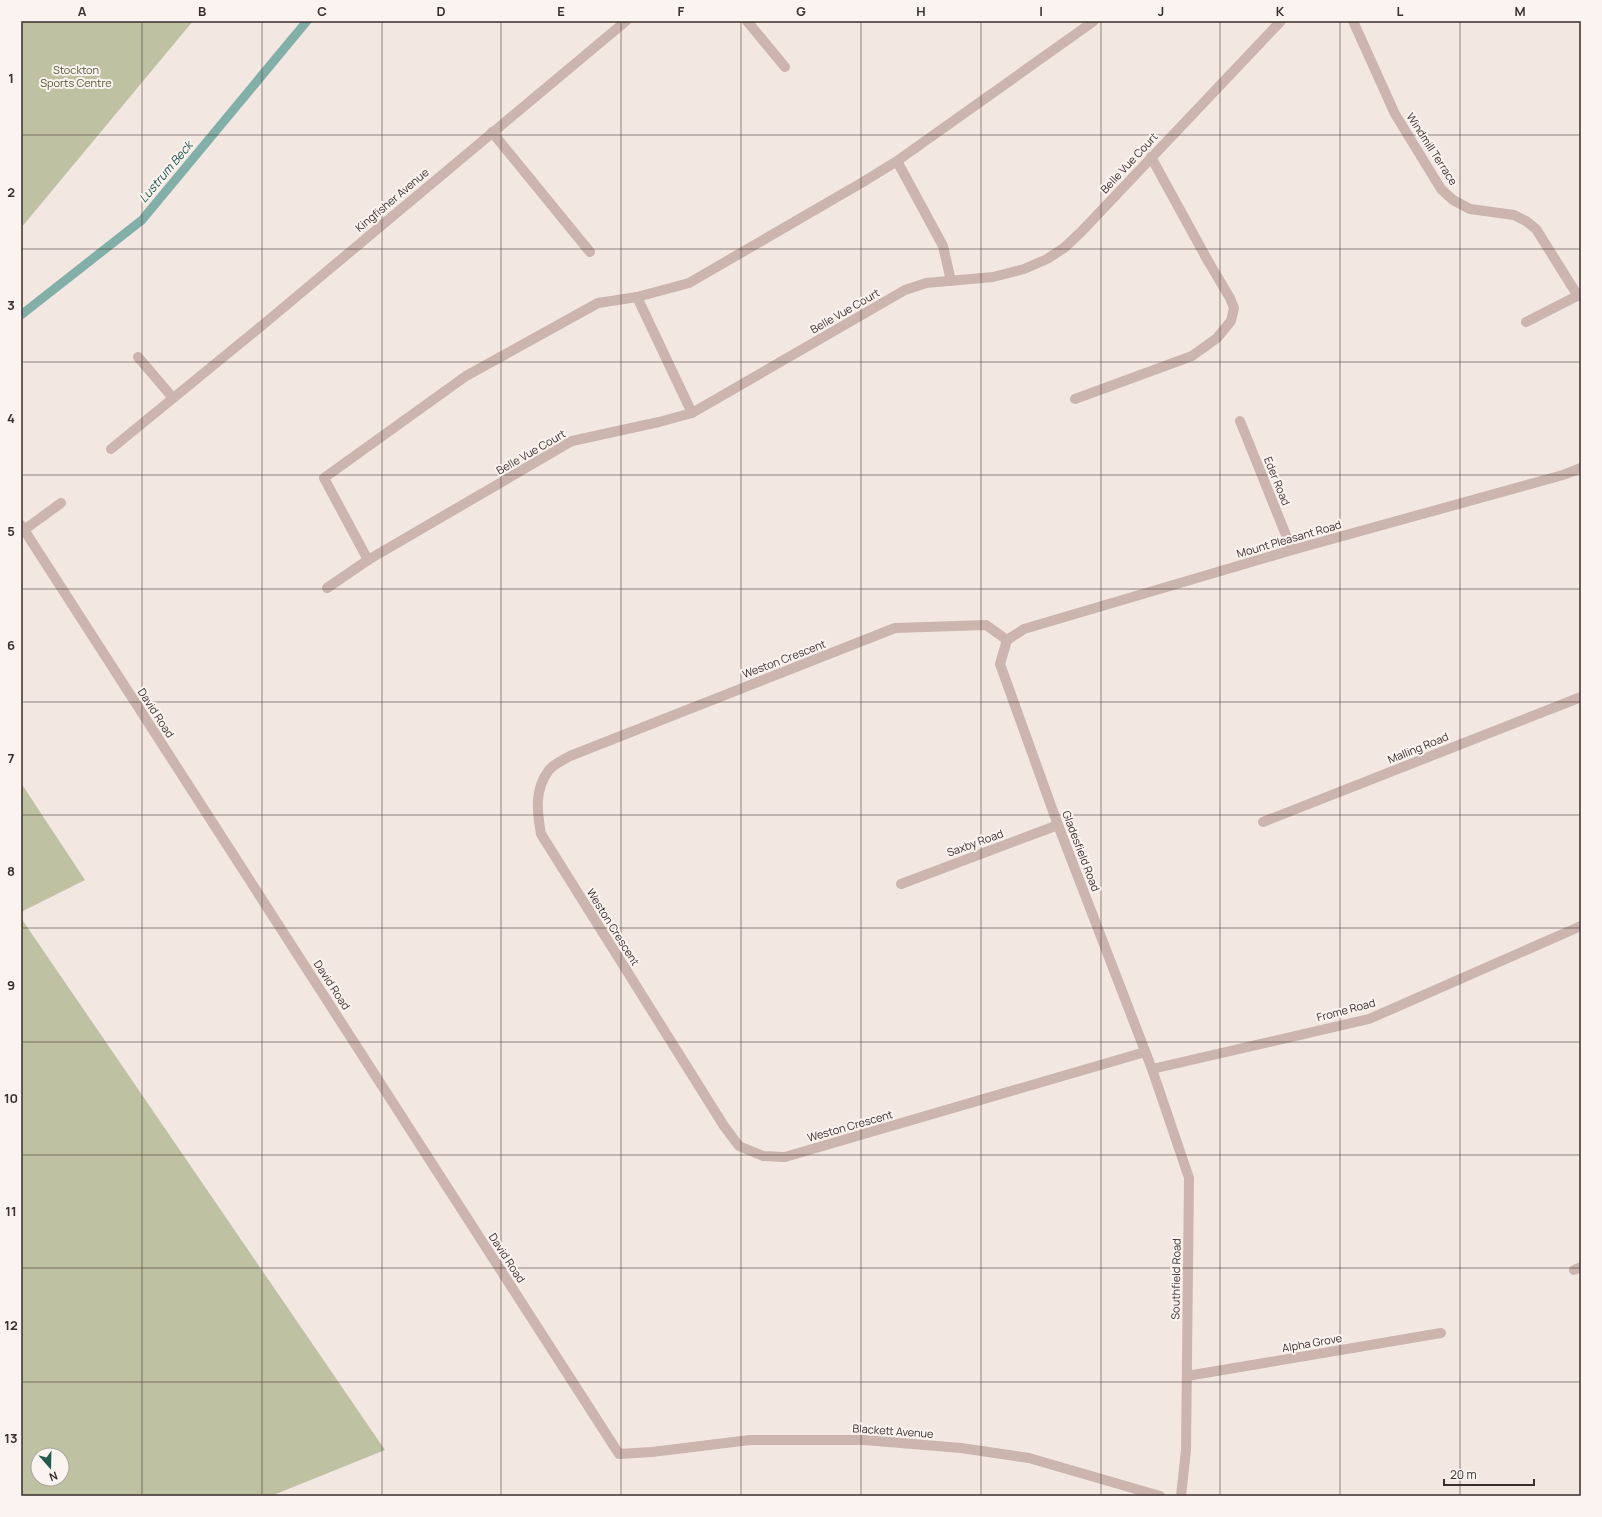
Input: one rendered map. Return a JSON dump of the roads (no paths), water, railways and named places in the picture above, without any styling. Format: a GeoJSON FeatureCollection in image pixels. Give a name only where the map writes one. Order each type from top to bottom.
{"type":"FeatureCollection","features":[{"type":"Feature","properties":{"kind":"street","name":"Kingfisher Avenue"},"geometry":{"type":"LineString","coordinates":[[111,449],[626,21]]}},
{"type":"Feature","properties":{"kind":"street"},"geometry":{"type":"LineString","coordinates":[[747,21],[785,67]]}},
{"type":"Feature","properties":{"kind":"street"},"geometry":{"type":"LineString","coordinates":[[368,560],[324,478],[466,376],[598,303],[637,297],[689,283],[863,182],[897,161],[1094,21]]}},
{"type":"Feature","properties":{"kind":"street","name":"Belle Vue Court"},"geometry":{"type":"LineString","coordinates":[[327,588],[368,560],[572,441],[659,422],[692,413],[905,290],[926,283],[993,277],[1024,269],[1048,259],[1064,248],[1081,232],[1281,21]]}},
{"type":"Feature","properties":{"kind":"street","name":"Windmill Terrace"},"geometry":{"type":"LineString","coordinates":[[1353,21],[1395,114],[1441,189],[1453,200],[1470,209],[1514,215],[1526,221],[1536,230],[1580,295],[1526,322]]}},
{"type":"Feature","properties":{"kind":"street"},"geometry":{"type":"LineString","coordinates":[[492,132],[590,252]]}},
{"type":"Feature","properties":{"kind":"street"},"geometry":{"type":"LineString","coordinates":[[1075,399],[1192,356],[1216,338],[1230,321],[1234,308],[1224,286],[1208,261],[1151,157]]}},
{"type":"Feature","properties":{"kind":"street"},"geometry":{"type":"LineString","coordinates":[[897,161],[943,246],[951,281]]}},
{"type":"Feature","properties":{"kind":"street"},"geometry":{"type":"LineString","coordinates":[[637,297],[692,413]]}},
{"type":"Feature","properties":{"kind":"street"},"geometry":{"type":"LineString","coordinates":[[138,357],[173,398]]}},
{"type":"Feature","properties":{"kind":"street","name":"Eder Road"},"geometry":{"type":"LineString","coordinates":[[1240,422],[1292,550]]}},
{"type":"Feature","properties":{"kind":"street","name":"Mount Pleasant Road"},"geometry":{"type":"LineString","coordinates":[[1007,640],[1024,629],[1292,550],[1563,475],[1581,468]]}},
{"type":"Feature","properties":{"kind":"street","name":"David Road"},"geometry":{"type":"LineString","coordinates":[[61,503],[23,527],[619,1454]]}},
{"type":"Feature","properties":{"kind":"street","name":"Weston Crescent"},"geometry":{"type":"LineString","coordinates":[[1007,640],[986,625],[895,628],[570,756],[550,769],[539,788],[536,810],[541,834],[724,1126],[739,1146],[763,1156],[785,1158],[1145,1052]]}},
{"type":"Feature","properties":{"kind":"street","name":"Gladesfield Road"},"geometry":{"type":"LineString","coordinates":[[1007,640],[1000,664],[1058,826],[1152,1069]]}},
{"type":"Feature","properties":{"kind":"street","name":"Malling Road"},"geometry":{"type":"LineString","coordinates":[[1263,822],[1581,697]]}},
{"type":"Feature","properties":{"kind":"street","name":"Saxby Road"},"geometry":{"type":"LineString","coordinates":[[901,884],[1058,826]]}},
{"type":"Feature","properties":{"kind":"street","name":"Frome Road"},"geometry":{"type":"LineString","coordinates":[[1152,1069],[1369,1019],[1581,926]]}},
{"type":"Feature","properties":{"kind":"street","name":"Southfield Road"},"geometry":{"type":"LineString","coordinates":[[1152,1069],[1189,1178],[1186,1450],[1181,1496]]}},
{"type":"Feature","properties":{"kind":"street","name":"Alpha Grove"},"geometry":{"type":"LineString","coordinates":[[1187,1376],[1441,1333]]}},
{"type":"Feature","properties":{"kind":"street","name":"Blackett Avenue"},"geometry":{"type":"LineString","coordinates":[[619,1454],[652,1452],[750,1440],[864,1440],[961,1448],[1029,1458],[1160,1496]]}},
{"type":"Feature","properties":{"kind":"waterway","name":"Lustrum Beck"},"geometry":{"type":"LineString","coordinates":[[21,315],[142,220],[307,21]]}},
{"type":"Feature","properties":{"kind":"park label","name":"Stockton Sports Centre"},"geometry":{"type":"Point","coordinates":[76,76]}}]}
